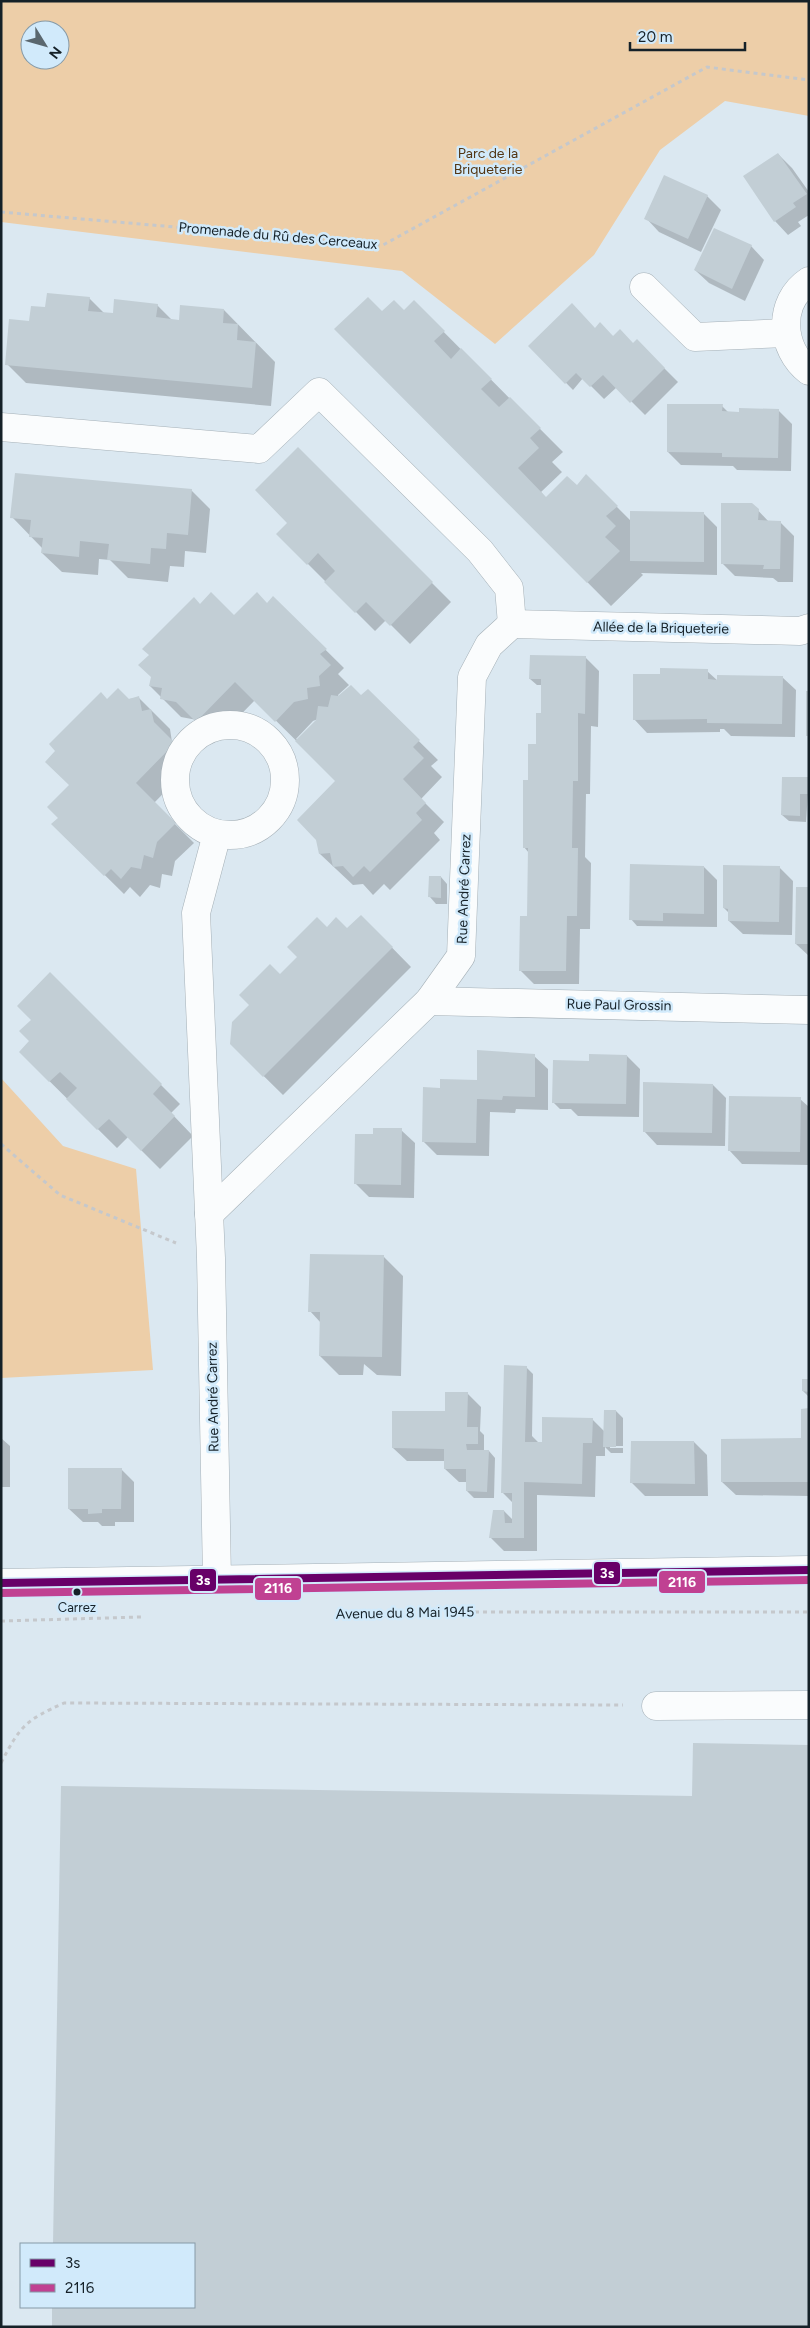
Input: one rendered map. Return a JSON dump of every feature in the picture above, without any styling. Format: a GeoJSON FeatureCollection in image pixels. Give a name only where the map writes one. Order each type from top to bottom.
{"type":"FeatureCollection","features":[{"type":"Feature","properties":{"kind":"street"},"geometry":{"type":"LineString","coordinates":[[809,281],[803,285],[793,299],[786,316],[786,333],[791,350],[801,365],[809,371]]}},
{"type":"Feature","properties":{"kind":"street"},"geometry":{"type":"LineString","coordinates":[[644,287],[695,337],[786,333]]}},
{"type":"Feature","properties":{"kind":"street"},"geometry":{"type":"LineString","coordinates":[[1,427],[259,449],[319,392],[480,551],[509,588],[512,624]]}},
{"type":"Feature","properties":{"kind":"street","name":"Allée de la Briqueterie"},"geometry":{"type":"LineString","coordinates":[[512,624],[800,631],[809,628]]}},
{"type":"Feature","properties":{"kind":"street","name":"Rue André Carrez"},"geometry":{"type":"LineString","coordinates":[[209,1214],[428,1001],[461,956],[472,677],[489,645],[512,624]]}},
{"type":"Feature","properties":{"kind":"street","name":"Rue André Carrez"},"geometry":{"type":"LineString","coordinates":[[217,1579],[211,1258],[196,913],[218,834]]}},
{"type":"Feature","properties":{"kind":"street","name":"Rue Paul Grossin"},"geometry":{"type":"LineString","coordinates":[[428,1001],[809,1010]]}},
{"type":"Feature","properties":{"kind":"street"},"geometry":{"type":"LineString","coordinates":[[1,1583],[809,1570]]}},
{"type":"Feature","properties":{"kind":"street"},"geometry":{"type":"LineString","coordinates":[[656,1706],[809,1705]]}},
{"type":"Feature","properties":{"kind":"path","name":"Promenade du Rû des Cerceaux"},"geometry":{"type":"LineString","coordinates":[[1,212],[382,245],[707,67],[809,80]]}},
{"type":"Feature","properties":{"kind":"path"},"geometry":{"type":"LineString","coordinates":[[1,1144],[60,1195],[129,1222],[211,1258]]}},
{"type":"Feature","properties":{"kind":"path","name":"Avenue du 8 Mai 1945"},"geometry":{"type":"LineString","coordinates":[[462,1612],[809,1612]]}},
{"type":"Feature","properties":{"kind":"path"},"geometry":{"type":"LineString","coordinates":[[1,1621],[149,1617]]}},
{"type":"Feature","properties":{"kind":"path"},"geometry":{"type":"LineString","coordinates":[[1,1763],[16,1733],[37,1715],[64,1703],[656,1706]]}},
{"type":"Feature","properties":{"kind":"green space","name":"Parc de la Briqueterie"},"geometry":{"type":"Polygon","coordinates":[[[1,1],[809,1],[809,116],[725,101],[660,150],[594,255],[495,344],[402,271],[1,222],[1,1]]]}},
{"type":"Feature","properties":{"kind":"green space"},"geometry":{"type":"Polygon","coordinates":[[[1,1078],[63,1146],[136,1169],[153,1370],[1,1378],[1,1078]]]}},
{"type":"Feature","properties":{"kind":"building"},"geometry":{"type":"Polygon","coordinates":[[[778,153],[807,194],[793,203],[796,207],[774,222],[743,176],[778,153]]]}},
{"type":"Feature","properties":{"kind":"building"},"geometry":{"type":"Polygon","coordinates":[[[664,175],[708,195],[688,239],[644,219],[664,175]]]}},
{"type":"Feature","properties":{"kind":"building"},"geometry":{"type":"Polygon","coordinates":[[[714,228],[752,245],[732,289],[694,270],[714,228]]]}},
{"type":"Feature","properties":{"kind":"building"},"geometry":{"type":"Polygon","coordinates":[[[47,293],[90,297],[88,311],[113,313],[114,299],[158,304],[156,317],[179,320],[180,305],[224,309],[223,323],[238,324],[237,340],[256,342],[252,388],[5,365],[9,319],[29,321],[31,306],[45,307],[47,293]]]}},
{"type":"Feature","properties":{"kind":"building"},"geometry":{"type":"Polygon","coordinates":[[[368,297],[382,311],[394,300],[404,310],[414,300],[445,331],[434,341],[451,359],[461,348],[492,379],[481,389],[499,407],[510,397],[541,428],[530,438],[539,448],[518,468],[546,497],[567,476],[577,485],[586,474],[618,506],[606,516],[616,526],[605,537],[620,551],[587,583],[334,329],[368,297]]]}},
{"type":"Feature","properties":{"kind":"building"},"geometry":{"type":"Polygon","coordinates":[[[572,303],[595,328],[600,322],[613,336],[620,329],[633,343],[637,339],[665,368],[630,403],[603,375],[590,387],[576,373],[565,384],[528,346],[572,303]]]}},
{"type":"Feature","properties":{"kind":"building"},"geometry":{"type":"Polygon","coordinates":[[[667,404],[723,404],[722,411],[739,412],[739,408],[779,409],[778,458],[722,457],[722,453],[667,452],[667,404]]]}},
{"type":"Feature","properties":{"kind":"building"},"geometry":{"type":"Polygon","coordinates":[[[298,447],[433,582],[390,626],[366,602],[355,613],[324,582],[335,571],[318,553],[307,565],[276,534],[287,523],[255,490],[298,447]]]}},
{"type":"Feature","properties":{"kind":"building"},"geometry":{"type":"Polygon","coordinates":[[[15,473],[192,489],[188,535],[167,533],[166,549],[151,548],[150,564],[107,560],[109,544],[80,541],[79,557],[41,553],[43,538],[29,537],[31,520],[10,518],[15,473]]]}},
{"type":"Feature","properties":{"kind":"building"},"geometry":{"type":"Polygon","coordinates":[[[721,503],[752,503],[759,509],[758,520],[781,521],[780,569],[763,569],[764,565],[721,564],[721,503]]]}},
{"type":"Feature","properties":{"kind":"building"},"geometry":{"type":"Polygon","coordinates":[[[630,511],[704,512],[704,562],[630,561],[630,511]]]}},
{"type":"Feature","properties":{"kind":"building"},"geometry":{"type":"Polygon","coordinates":[[[211,592],[234,615],[257,592],[267,603],[273,596],[327,649],[320,654],[331,665],[319,676],[320,686],[307,688],[308,699],[294,702],[275,722],[235,682],[196,722],[176,702],[160,699],[162,688],[149,686],[151,677],[138,665],[149,655],[142,649],[194,597],[200,604],[211,592]]]}},
{"type":"Feature","properties":{"kind":"building"},"geometry":{"type":"Polygon","coordinates":[[[530,655],[586,656],[585,714],[578,713],[578,781],[573,781],[572,848],[578,848],[577,916],[567,916],[566,971],[519,971],[520,916],[527,916],[528,848],[523,848],[523,780],[528,780],[528,744],[536,744],[536,713],[541,713],[541,679],[529,679],[530,655]]]}},
{"type":"Feature","properties":{"kind":"building"},"geometry":{"type":"Polygon","coordinates":[[[660,668],[708,669],[708,679],[717,680],[717,675],[783,676],[782,724],[707,723],[707,719],[633,720],[633,674],[660,674],[660,668]]]}},
{"type":"Feature","properties":{"kind":"building"},"geometry":{"type":"Polygon","coordinates":[[[351,685],[361,695],[368,689],[420,740],[413,747],[424,758],[403,779],[426,803],[416,813],[422,820],[370,872],[364,866],[353,877],[343,866],[333,867],[330,853],[319,854],[316,840],[297,820],[335,781],[295,741],[316,720],[318,706],[328,707],[331,695],[338,696],[351,685]]]}},
{"type":"Feature","properties":{"kind":"building"},"geometry":{"type":"Polygon","coordinates":[[[118,688],[129,699],[139,696],[142,711],[151,709],[154,722],[175,743],[136,783],[176,823],[157,842],[153,858],[144,855],[141,869],[131,867],[121,879],[111,869],[104,876],[51,824],[58,818],[47,807],[69,785],[45,762],[55,751],[49,744],[101,692],[107,699],[118,688]]]}},
{"type":"Feature","properties":{"kind":"building"},"geometry":{"type":"Polygon","coordinates":[[[806,691],[809,691],[809,736],[806,736],[806,691]]]}},
{"type":"Feature","properties":{"kind":"building"},"geometry":{"type":"Polygon","coordinates":[[[782,777],[809,777],[809,794],[800,794],[800,816],[781,815],[782,777]]]}},
{"type":"Feature","properties":{"kind":"building"},"geometry":{"type":"Polygon","coordinates":[[[630,864],[704,866],[704,914],[663,913],[663,921],[629,920],[630,864]]]}},
{"type":"Feature","properties":{"kind":"building"},"geometry":{"type":"Polygon","coordinates":[[[723,865],[780,866],[779,922],[728,921],[728,909],[723,908],[723,865]]]}},
{"type":"Feature","properties":{"kind":"building"},"geometry":{"type":"Polygon","coordinates":[[[429,876],[441,876],[441,898],[428,897],[429,876]]]}},
{"type":"Feature","properties":{"kind":"building"},"geometry":{"type":"Polygon","coordinates":[[[796,887],[809,887],[809,944],[795,944],[796,887]]]}},
{"type":"Feature","properties":{"kind":"building"},"geometry":{"type":"Polygon","coordinates":[[[361,915],[393,947],[263,1077],[230,1044],[232,1022],[249,1005],[239,995],[270,964],[280,974],[297,957],[287,947],[317,917],[327,927],[336,917],[347,928],[361,915]]]}},
{"type":"Feature","properties":{"kind":"building"},"geometry":{"type":"Polygon","coordinates":[[[50,972],[162,1084],[153,1094],[175,1116],[141,1151],[109,1119],[97,1130],[66,1099],[77,1088],[60,1072],[49,1082],[19,1052],[29,1041],[19,1031],[31,1020],[17,1006],[50,972]]]}},
{"type":"Feature","properties":{"kind":"building"},"geometry":{"type":"Polygon","coordinates":[[[477,1050],[535,1054],[535,1097],[503,1096],[502,1100],[477,1099],[476,1143],[422,1142],[423,1087],[440,1088],[440,1079],[477,1080],[477,1050]]]}},
{"type":"Feature","properties":{"kind":"building"},"geometry":{"type":"Polygon","coordinates":[[[589,1054],[627,1055],[626,1104],[552,1103],[553,1060],[589,1061],[589,1054]]]}},
{"type":"Feature","properties":{"kind":"building"},"geometry":{"type":"Polygon","coordinates":[[[643,1082],[713,1084],[712,1133],[643,1132],[643,1082]]]}},
{"type":"Feature","properties":{"kind":"building"},"geometry":{"type":"Polygon","coordinates":[[[729,1096],[801,1097],[800,1152],[728,1151],[729,1096]]]}},
{"type":"Feature","properties":{"kind":"building"},"geometry":{"type":"Polygon","coordinates":[[[373,1128],[402,1128],[401,1185],[354,1184],[355,1134],[373,1134],[373,1128]]]}},
{"type":"Feature","properties":{"kind":"building"},"geometry":{"type":"Polygon","coordinates":[[[310,1254],[384,1255],[382,1357],[319,1356],[320,1312],[308,1312],[310,1254]]]}},
{"type":"Feature","properties":{"kind":"building"},"geometry":{"type":"Polygon","coordinates":[[[504,1365],[527,1366],[525,1442],[542,1442],[542,1417],[593,1418],[592,1443],[583,1443],[582,1484],[524,1482],[524,1538],[489,1538],[493,1510],[504,1510],[505,1523],[512,1523],[512,1493],[501,1493],[504,1365]]]}},
{"type":"Feature","properties":{"kind":"building"},"geometry":{"type":"Polygon","coordinates":[[[802,1379],[809,1379],[809,1392],[802,1391],[802,1379]]]}},
{"type":"Feature","properties":{"kind":"building"},"geometry":{"type":"Polygon","coordinates":[[[445,1392],[468,1392],[467,1427],[478,1427],[478,1444],[466,1444],[467,1450],[489,1450],[487,1492],[466,1491],[466,1469],[444,1469],[444,1449],[392,1448],[392,1411],[445,1411],[445,1392]]]}},
{"type":"Feature","properties":{"kind":"building"},"geometry":{"type":"Polygon","coordinates":[[[809,1408],[809,1482],[721,1482],[721,1439],[801,1438],[801,1409],[809,1408]]]}},
{"type":"Feature","properties":{"kind":"building"},"geometry":{"type":"Polygon","coordinates":[[[604,1410],[616,1410],[616,1447],[603,1447],[604,1410]]]}},
{"type":"Feature","properties":{"kind":"building"},"geometry":{"type":"Polygon","coordinates":[[[631,1441],[694,1441],[695,1484],[630,1483],[631,1441]]]}},
{"type":"Feature","properties":{"kind":"building"},"geometry":{"type":"Polygon","coordinates":[[[68,1468],[122,1468],[121,1509],[102,1509],[102,1513],[88,1514],[88,1509],[68,1509],[68,1468]]]}},
{"type":"Feature","properties":{"kind":"building"},"geometry":{"type":"Polygon","coordinates":[[[693,1743],[809,1745],[809,2327],[52,2327],[52,2308],[195,2308],[195,2243],[53,2243],[61,1786],[692,1796],[693,1743]]]}},
{"type":"Feature","properties":{"kind":"transit line","name":"3s"},"geometry":{"type":"LineString","coordinates":[[1,1583],[809,1570]]}},
{"type":"Feature","properties":{"kind":"transit line","name":"2116"},"geometry":{"type":"LineString","coordinates":[[1,1593],[809,1580]]}},
{"type":"Feature","properties":{"kind":"place","name":"Carrez"},"geometry":{"type":"Point","coordinates":[77,1592]}}]}
